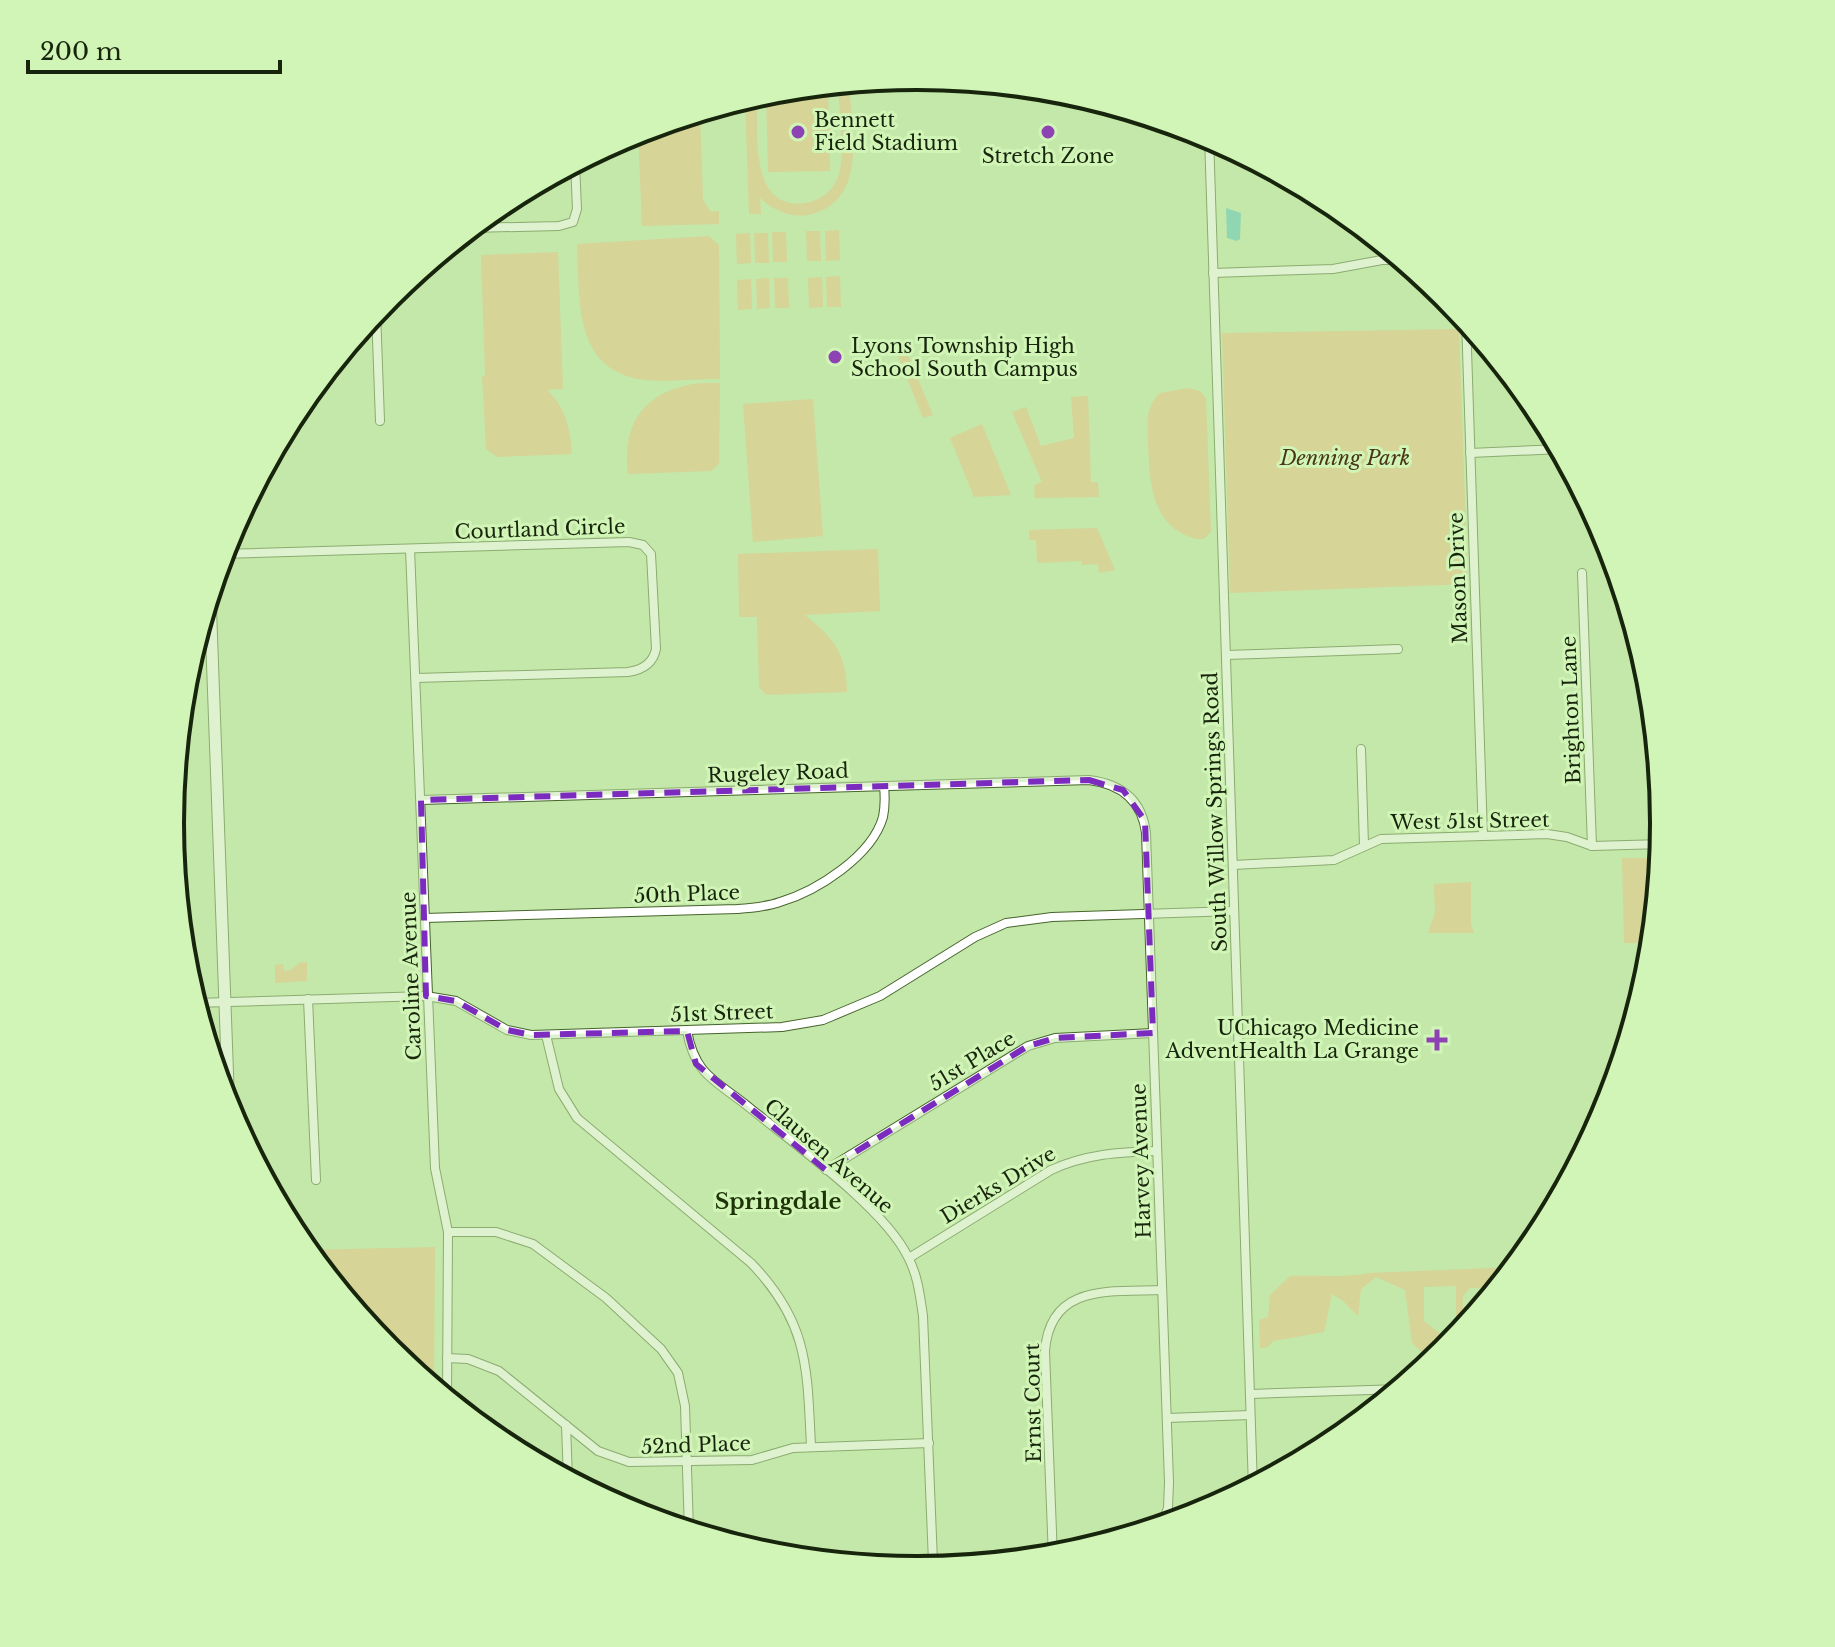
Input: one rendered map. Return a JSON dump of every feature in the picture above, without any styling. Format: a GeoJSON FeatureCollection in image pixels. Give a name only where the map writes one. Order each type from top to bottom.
{"type":"FeatureCollection","features":[{"type":"Feature","properties":{"kind":"main road"},"geometry":{"type":"LineString","coordinates":[[211,627],[227,1068]]}},
{"type":"Feature","properties":{"kind":"street","name":"South Willow Springs Road"},"geometry":{"type":"LineString","coordinates":[[1209,151],[1252,1476]]}},
{"type":"Feature","properties":{"kind":"street"},"geometry":{"type":"LineString","coordinates":[[491,228],[559,226],[573,222],[577,209],[576,175]]}},
{"type":"Feature","properties":{"kind":"street"},"geometry":{"type":"LineString","coordinates":[[1213,273],[1333,269],[1386,260]]}},
{"type":"Feature","properties":{"kind":"street"},"geometry":{"type":"LineString","coordinates":[[377,329],[380,421]]}},
{"type":"Feature","properties":{"kind":"street","name":"Mason Drive"},"geometry":{"type":"LineString","coordinates":[[1467,337],[1483,836]]}},
{"type":"Feature","properties":{"kind":"street"},"geometry":{"type":"LineString","coordinates":[[1470,453],[1548,450]]}},
{"type":"Feature","properties":{"kind":"street","name":"Courtland Circle"},"geometry":{"type":"LineString","coordinates":[[236,554],[629,542],[648,549],[653,562],[656,649],[655,656],[645,667],[628,672],[416,678]]}},
{"type":"Feature","properties":{"kind":"street","name":"Caroline Avenue"},"geometry":{"type":"LineString","coordinates":[[410,549],[435,1168],[448,1232],[447,1386]]}},
{"type":"Feature","properties":{"kind":"street","name":"Brighton Lane"},"geometry":{"type":"LineString","coordinates":[[1582,573],[1592,846]]}},
{"type":"Feature","properties":{"kind":"street"},"geometry":{"type":"LineString","coordinates":[[1226,655],[1398,649]]}},
{"type":"Feature","properties":{"kind":"street"},"geometry":{"type":"LineString","coordinates":[[1361,749],[1364,845]]}},
{"type":"Feature","properties":{"kind":"street","name":"Rugeley Road"},"geometry":{"type":"LineString","coordinates":[[421,800],[1089,780],[1113,785],[1131,797]]}},
{"type":"Feature","properties":{"kind":"street","name":"50th Place"},"geometry":{"type":"LineString","coordinates":[[425,918],[737,909],[780,902],[836,874],[862,850],[883,818],[884,786]]}},
{"type":"Feature","properties":{"kind":"street","name":"Harvey Avenue"},"geometry":{"type":"LineString","coordinates":[[1131,797],[1145,821],[1167,1418],[1169,1497],[1165,1514]]}},
{"type":"Feature","properties":{"kind":"street","name":"West 51st Street"},"geometry":{"type":"LineString","coordinates":[[1233,865],[1334,860],[1381,839],[1558,835],[1592,846],[1650,844]]}},
{"type":"Feature","properties":{"kind":"street","name":"51st Street"},"geometry":{"type":"LineString","coordinates":[[206,1002],[426,996],[468,1005],[507,1030],[546,1035],[782,1027],[823,1020],[880,996],[975,937],[1006,923],[1033,918],[1234,911]]}},
{"type":"Feature","properties":{"kind":"street"},"geometry":{"type":"LineString","coordinates":[[308,999],[316,1180]]}},
{"type":"Feature","properties":{"kind":"street","name":"Clausen Avenue"},"geometry":{"type":"LineString","coordinates":[[687,1031],[696,1064],[826,1170],[878,1217],[897,1237],[909,1258],[919,1285],[923,1316],[933,1556]]}},
{"type":"Feature","properties":{"kind":"street","name":"51st Place"},"geometry":{"type":"LineString","coordinates":[[826,1170],[1028,1046],[1055,1038],[1153,1033]]}},
{"type":"Feature","properties":{"kind":"street"},"geometry":{"type":"LineString","coordinates":[[546,1035],[559,1089],[577,1118],[751,1263],[785,1304],[801,1340],[806,1366],[811,1446]]}},
{"type":"Feature","properties":{"kind":"street","name":"Dierks Drive"},"geometry":{"type":"LineString","coordinates":[[909,1258],[1068,1162],[1099,1153],[1157,1151]]}},
{"type":"Feature","properties":{"kind":"street"},"geometry":{"type":"LineString","coordinates":[[448,1232],[496,1232],[533,1244],[606,1298],[661,1349],[678,1373],[683,1390],[689,1520]]}},
{"type":"Feature","properties":{"kind":"street","name":"Ernst Court"},"geometry":{"type":"LineString","coordinates":[[1050,1545],[1045,1351],[1050,1325],[1064,1307],[1084,1295],[1162,1290]]}},
{"type":"Feature","properties":{"kind":"street","name":"52nd Place"},"geometry":{"type":"LineString","coordinates":[[447,1358],[468,1359],[499,1371],[598,1451],[646,1464],[752,1460],[811,1446],[929,1443]]}},
{"type":"Feature","properties":{"kind":"street"},"geometry":{"type":"LineString","coordinates":[[1250,1394],[1383,1390]]}},
{"type":"Feature","properties":{"kind":"street"},"geometry":{"type":"LineString","coordinates":[[1167,1418],[1250,1415]]}},
{"type":"Feature","properties":{"kind":"street"},"geometry":{"type":"LineString","coordinates":[[566,1425],[568,1468]]}},
{"type":"Feature","properties":{"kind":"highlighted area"},"geometry":{"type":"Polygon","coordinates":[[[1089,780],[1123,790],[1145,821],[1153,1033],[1055,1038],[1028,1046],[826,1170],[696,1064],[687,1031],[531,1035],[507,1030],[456,1001],[426,996],[421,800],[1089,780]]]}},
{"type":"Feature","properties":{"kind":"green space"},"geometry":{"type":"Polygon","coordinates":[[[850,94],[853,159],[842,193],[830,206],[812,214],[784,213],[760,198],[761,214],[749,214],[745,111],[757,108],[758,147],[765,182],[774,194],[787,202],[816,200],[833,187],[838,177],[842,144],[839,95],[850,94]]]}},
{"type":"Feature","properties":{"kind":"green space","name":"Bennett Field Stadium"},"geometry":{"type":"Polygon","coordinates":[[[828,95],[830,171],[768,172],[766,106],[828,95]]]}},
{"type":"Feature","properties":{"kind":"green space"},"geometry":{"type":"Polygon","coordinates":[[[700,123],[703,200],[711,212],[719,211],[719,224],[642,226],[639,145],[700,123]]]}},
{"type":"Feature","properties":{"kind":"green space"},"geometry":{"type":"Polygon","coordinates":[[[839,230],[840,260],[826,261],[825,231],[839,230]]]}},
{"type":"Feature","properties":{"kind":"green space"},"geometry":{"type":"Polygon","coordinates":[[[806,231],[820,231],[821,261],[807,261],[806,231]]]}},
{"type":"Feature","properties":{"kind":"green space"},"geometry":{"type":"Polygon","coordinates":[[[772,232],[786,232],[787,262],[773,262],[772,232]]]}},
{"type":"Feature","properties":{"kind":"green space"},"geometry":{"type":"Polygon","coordinates":[[[750,233],[751,263],[737,264],[736,234],[750,233]]]}},
{"type":"Feature","properties":{"kind":"green space"},"geometry":{"type":"Polygon","coordinates":[[[754,233],[768,233],[769,263],[755,263],[754,233]]]}},
{"type":"Feature","properties":{"kind":"green space"},"geometry":{"type":"Polygon","coordinates":[[[709,236],[719,245],[720,379],[645,380],[621,374],[604,363],[592,348],[585,329],[577,244],[709,236]]]}},
{"type":"Feature","properties":{"kind":"green space"},"geometry":{"type":"Polygon","coordinates":[[[558,252],[563,389],[547,390],[566,419],[572,454],[497,457],[486,449],[481,255],[558,252]]]}},
{"type":"Feature","properties":{"kind":"green space"},"geometry":{"type":"Polygon","coordinates":[[[840,276],[841,307],[827,307],[826,277],[840,276]]]}},
{"type":"Feature","properties":{"kind":"green space"},"geometry":{"type":"Polygon","coordinates":[[[822,277],[823,307],[809,308],[808,278],[822,277]]]}},
{"type":"Feature","properties":{"kind":"green space"},"geometry":{"type":"Polygon","coordinates":[[[769,278],[770,308],[757,309],[756,279],[769,278]]]}},
{"type":"Feature","properties":{"kind":"green space"},"geometry":{"type":"Polygon","coordinates":[[[774,278],[788,278],[789,308],[775,308],[774,278]]]}},
{"type":"Feature","properties":{"kind":"green space"},"geometry":{"type":"Polygon","coordinates":[[[751,279],[752,309],[738,310],[737,280],[751,279]]]}},
{"type":"Feature","properties":{"kind":"green space","name":"Denning Park"},"geometry":{"type":"Polygon","coordinates":[[[1459,329],[1468,584],[1230,593],[1222,333],[1459,329]]]}},
{"type":"Feature","properties":{"kind":"green space"},"geometry":{"type":"Polygon","coordinates":[[[902,341],[933,415],[923,418],[893,344],[902,341]]]}},
{"type":"Feature","properties":{"kind":"green space"},"geometry":{"type":"Polygon","coordinates":[[[700,383],[720,383],[719,464],[711,471],[628,474],[629,438],[642,411],[665,393],[700,383]]]}},
{"type":"Feature","properties":{"kind":"green space"},"geometry":{"type":"Polygon","coordinates":[[[1189,388],[1200,391],[1206,398],[1211,531],[1200,539],[1177,531],[1160,512],[1152,487],[1149,460],[1151,405],[1160,393],[1189,388]]]}},
{"type":"Feature","properties":{"kind":"green space"},"geometry":{"type":"Polygon","coordinates":[[[1088,396],[1091,482],[1098,482],[1099,497],[1035,498],[1034,485],[1042,482],[1012,412],[1026,407],[1041,446],[1074,438],[1071,397],[1088,396]]]}},
{"type":"Feature","properties":{"kind":"green space"},"geometry":{"type":"Polygon","coordinates":[[[813,399],[823,536],[753,542],[743,404],[813,399]]]}},
{"type":"Feature","properties":{"kind":"green space"},"geometry":{"type":"Polygon","coordinates":[[[982,424],[1011,495],[974,497],[950,438],[982,424]]]}},
{"type":"Feature","properties":{"kind":"green space"},"geometry":{"type":"Polygon","coordinates":[[[1097,528],[1115,570],[1099,573],[1098,564],[1082,565],[1082,561],[1037,563],[1036,540],[1029,540],[1029,530],[1097,528]]]}},
{"type":"Feature","properties":{"kind":"green space"},"geometry":{"type":"Polygon","coordinates":[[[878,549],[880,611],[805,615],[831,639],[841,656],[847,692],[766,695],[759,687],[757,617],[739,617],[738,554],[878,549]]]}},
{"type":"Feature","properties":{"kind":"green space"},"geometry":{"type":"Polygon","coordinates":[[[1622,858],[1650,858],[1641,943],[1624,943],[1622,858]]]}},
{"type":"Feature","properties":{"kind":"green space"},"geometry":{"type":"Polygon","coordinates":[[[1471,882],[1471,925],[1474,933],[1428,933],[1435,913],[1434,884],[1471,882]]]}},
{"type":"Feature","properties":{"kind":"green space"},"geometry":{"type":"Polygon","coordinates":[[[307,962],[307,981],[275,983],[275,965],[283,964],[284,971],[307,962]]]}},
{"type":"Feature","properties":{"kind":"green space"},"geometry":{"type":"Polygon","coordinates":[[[435,1247],[434,1375],[366,1307],[321,1250],[435,1247]]]}},
{"type":"Feature","properties":{"kind":"green space"},"geometry":{"type":"Polygon","coordinates":[[[1501,1268],[1484,1288],[1470,1288],[1463,1296],[1463,1313],[1456,1321],[1456,1286],[1424,1287],[1424,1321],[1442,1336],[1424,1354],[1412,1343],[1405,1290],[1376,1277],[1361,1289],[1358,1316],[1332,1294],[1324,1332],[1273,1341],[1268,1347],[1260,1348],[1259,1320],[1268,1317],[1270,1295],[1290,1276],[1501,1268]]]}},
{"type":"Feature","properties":{"kind":"water"},"geometry":{"type":"Polygon","coordinates":[[[1226,208],[1241,213],[1240,239],[1237,241],[1227,238],[1226,208]]]}},
{"type":"Feature","properties":{"kind":"place","name":"Bennett Field Stadium"},"geometry":{"type":"Point","coordinates":[798,132]}},
{"type":"Feature","properties":{"kind":"place","name":"Stretch Zone"},"geometry":{"type":"Point","coordinates":[1048,132]}},
{"type":"Feature","properties":{"kind":"place","name":"Lyons Township High School South Campus"},"geometry":{"type":"Point","coordinates":[835,357]}},
{"type":"Feature","properties":{"kind":"place","name":"UChicago Medicine AdventHealth La Grange"},"geometry":{"type":"Point","coordinates":[1437,1040]}},
{"type":"Feature","properties":{"kind":"district","name":"Springdale"},"geometry":{"type":"Point","coordinates":[778,1201]}}]}
